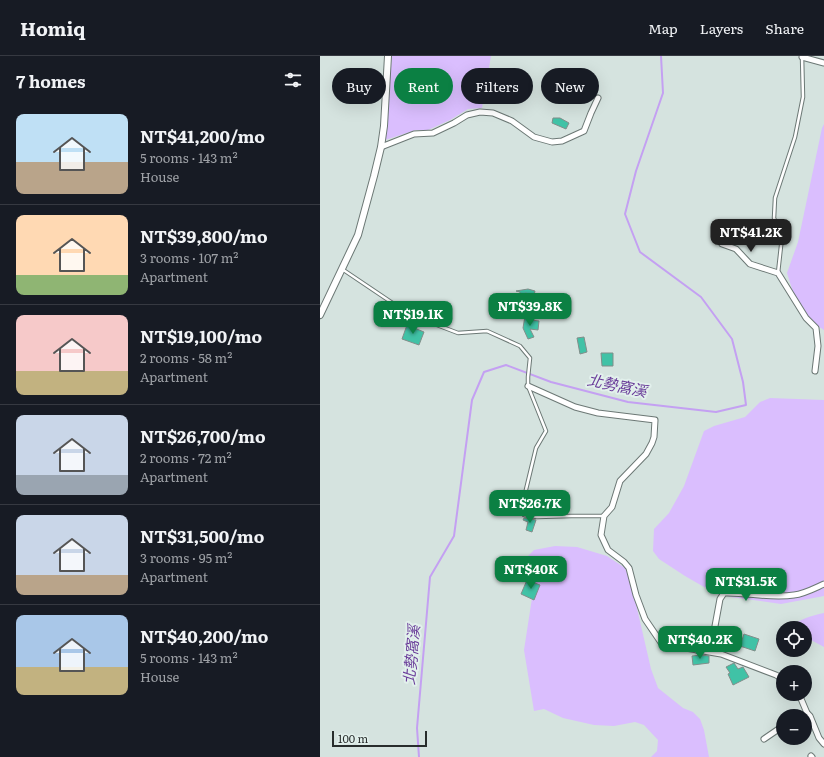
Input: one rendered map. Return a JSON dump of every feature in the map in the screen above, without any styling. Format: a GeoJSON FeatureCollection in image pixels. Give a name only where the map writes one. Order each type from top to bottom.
{"type":"FeatureCollection","features":[{"type":"Feature","properties":{"kind":"street"},"geometry":{"type":"LineString","coordinates":[[320,315],[358,235],[381,146],[384,126],[388,56]]}},
{"type":"Feature","properties":{"kind":"street"},"geometry":{"type":"LineString","coordinates":[[802,56],[824,62]]}},
{"type":"Feature","properties":{"kind":"street"},"geometry":{"type":"LineString","coordinates":[[381,146],[414,134],[433,132],[454,123],[467,115],[480,112],[493,113],[512,121],[534,137],[552,142],[562,142],[584,132],[595,104]]}},
{"type":"Feature","properties":{"kind":"street"},"geometry":{"type":"LineString","coordinates":[[722,244],[736,249],[750,264],[778,273],[806,318],[816,328],[818,346],[815,371]]}},
{"type":"Feature","properties":{"kind":"street"},"geometry":{"type":"LineString","coordinates":[[528,386],[575,407],[598,414],[655,420],[654,437],[652,443],[646,454],[620,481],[612,507],[604,516],[601,535],[608,550],[624,562],[629,568],[636,595],[645,619],[662,644],[721,654],[776,675]]}},
{"type":"Feature","properties":{"kind":"street"},"geometry":{"type":"LineString","coordinates":[[697,650],[713,638],[720,599],[724,593],[738,592],[766,596],[794,595],[824,584]]}},
{"type":"Feature","properties":{"kind":"street"},"geometry":{"type":"LineString","coordinates":[[812,720],[824,744]]}},
{"type":"Feature","properties":{"kind":"street"},"geometry":{"type":"LineString","coordinates":[[764,739],[776,731]]}},
{"type":"Feature","properties":{"kind":"lane"},"geometry":{"type":"LineString","coordinates":[[778,273],[782,237],[774,218],[775,198],[797,131],[803,97],[802,56]]}},
{"type":"Feature","properties":{"kind":"lane"},"geometry":{"type":"LineString","coordinates":[[342,269],[397,306],[399,304],[437,325],[458,333],[487,331],[520,346],[530,358],[528,386],[546,431],[536,448],[523,502],[524,515],[537,518],[604,516]]}},
{"type":"Feature","properties":{"kind":"shaded area"},"geometry":{"type":"Polygon","coordinates":[[[392,56],[491,56],[489,68],[461,68],[461,104],[483,104],[482,108],[468,109],[450,120],[428,130],[416,130],[385,140],[392,56]]]}},
{"type":"Feature","properties":{"kind":"shaded area"},"geometry":{"type":"Polygon","coordinates":[[[824,124],[824,330],[807,319],[793,292],[787,273],[798,242],[824,124]]]}},
{"type":"Feature","properties":{"kind":"shaded area"},"geometry":{"type":"Polygon","coordinates":[[[770,398],[824,400],[824,596],[781,604],[731,597],[711,591],[659,559],[653,551],[654,529],[669,513],[684,486],[704,431],[714,426],[745,417],[760,402],[770,398]]]}},
{"type":"Feature","properties":{"kind":"shaded area"},"geometry":{"type":"Polygon","coordinates":[[[555,546],[577,547],[607,556],[625,568],[630,578],[651,669],[658,688],[683,708],[693,712],[700,719],[704,730],[709,757],[651,757],[657,751],[658,740],[644,725],[635,722],[614,726],[594,725],[563,718],[544,709],[534,711],[524,650],[532,598],[523,568],[526,558],[534,550],[555,546]]]}},
{"type":"Feature","properties":{"kind":"shaded area"},"geometry":{"type":"Polygon","coordinates":[[[824,613],[824,647],[812,641],[812,621],[800,621],[810,616],[824,613]]]}},
{"type":"Feature","properties":{"kind":"building"},"geometry":{"type":"Polygon","coordinates":[[[553,118],[560,118],[569,123],[566,129],[552,123],[553,118]]]}},
{"type":"Feature","properties":{"kind":"building"},"geometry":{"type":"Polygon","coordinates":[[[528,289],[535,291],[534,295],[525,293],[525,297],[520,297],[520,292],[516,291],[528,289]]]}},
{"type":"Feature","properties":{"kind":"building"},"geometry":{"type":"Polygon","coordinates":[[[525,316],[531,317],[531,320],[539,321],[538,330],[530,329],[534,337],[528,339],[523,328],[525,316]]]}},
{"type":"Feature","properties":{"kind":"building"},"geometry":{"type":"Polygon","coordinates":[[[407,325],[424,332],[419,345],[402,339],[407,325]]]}},
{"type":"Feature","properties":{"kind":"building"},"geometry":{"type":"Polygon","coordinates":[[[584,337],[587,352],[580,354],[577,338],[584,337]]]}},
{"type":"Feature","properties":{"kind":"building"},"geometry":{"type":"Polygon","coordinates":[[[601,353],[613,353],[613,366],[602,366],[601,353]]]}},
{"type":"Feature","properties":{"kind":"building"},"geometry":{"type":"Polygon","coordinates":[[[524,518],[536,520],[532,532],[526,530],[528,522],[523,520],[524,518]]]}},
{"type":"Feature","properties":{"kind":"building"},"geometry":{"type":"Polygon","coordinates":[[[527,580],[540,585],[534,600],[521,594],[527,580]]]}},
{"type":"Feature","properties":{"kind":"building"},"geometry":{"type":"Polygon","coordinates":[[[744,634],[759,639],[755,651],[740,646],[744,634]]]}},
{"type":"Feature","properties":{"kind":"building"},"geometry":{"type":"Polygon","coordinates":[[[692,656],[709,656],[709,663],[693,665],[692,656]]]}},
{"type":"Feature","properties":{"kind":"building"},"geometry":{"type":"Polygon","coordinates":[[[734,663],[738,669],[743,667],[749,677],[733,685],[728,674],[730,673],[726,667],[734,663]]]}},
{"type":"Feature","properties":{"kind":"waterway","name":"北勢窩溪"},"geometry":{"type":"LineString","coordinates":[[419,757],[417,728],[430,577],[454,536],[472,400],[484,372],[506,365],[551,382],[628,402],[716,412],[746,405],[743,382],[732,339],[701,297],[640,252],[625,214],[636,171],[663,93],[661,56]]}}]}
